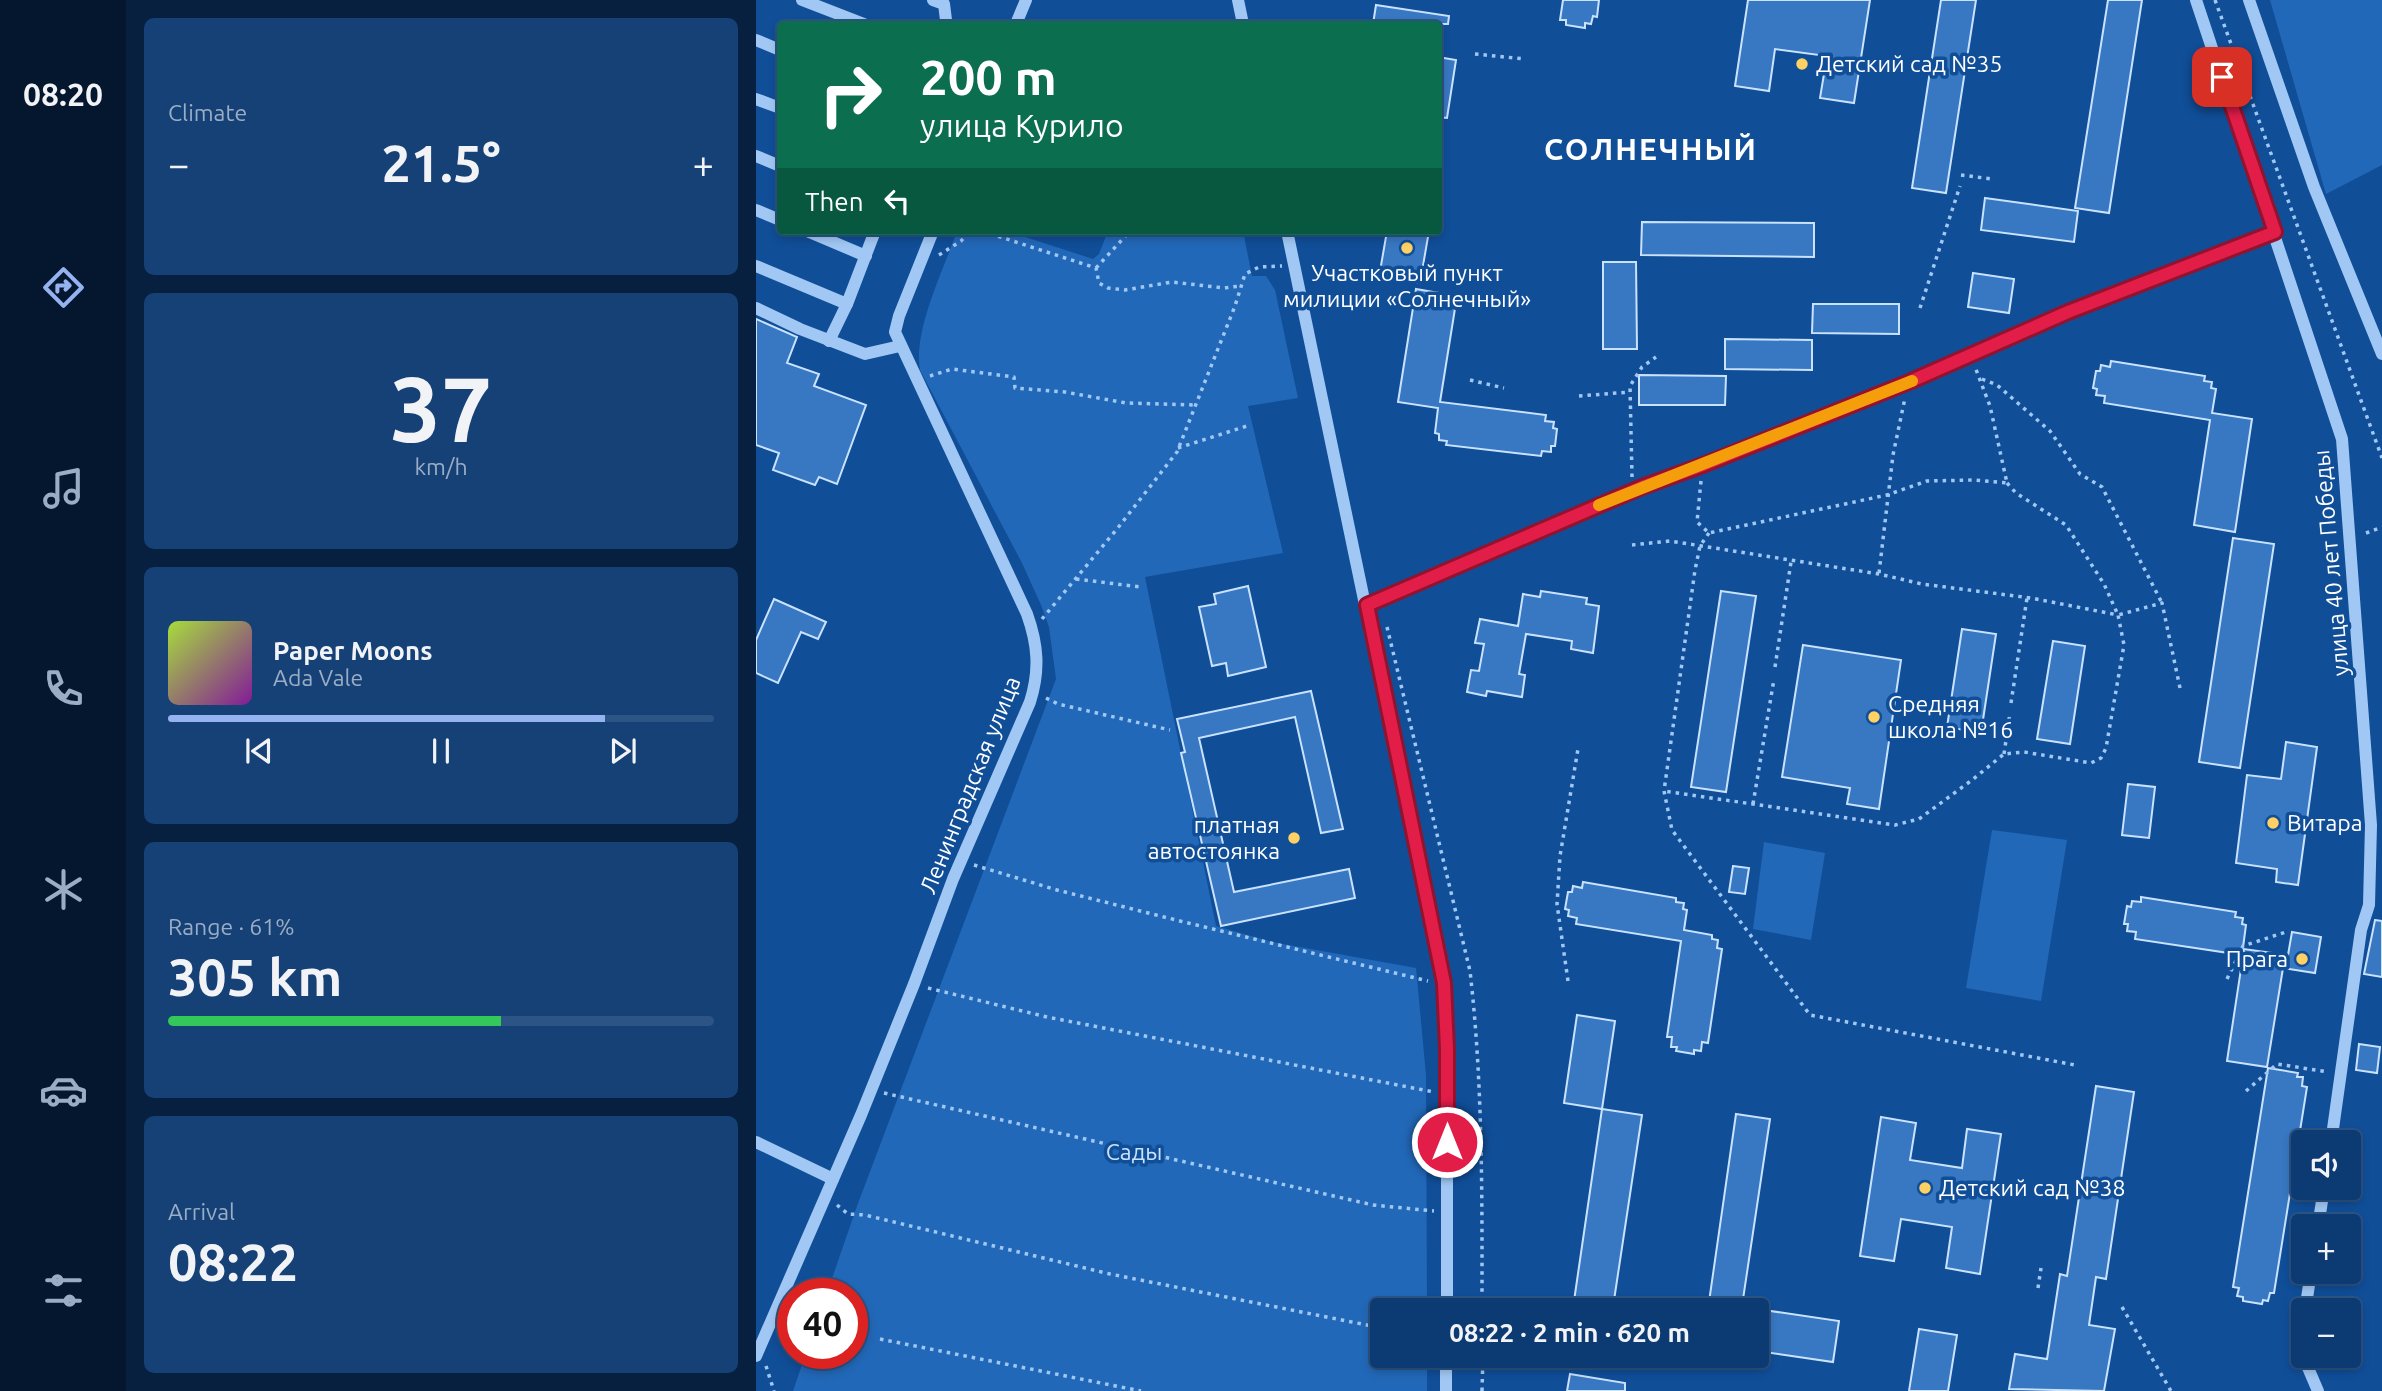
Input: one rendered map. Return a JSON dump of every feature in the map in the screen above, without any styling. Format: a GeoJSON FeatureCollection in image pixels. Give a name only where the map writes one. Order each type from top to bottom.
{"type":"FeatureCollection","features":[{"type":"Feature","properties":{"kind":"street"},"geometry":{"type":"LineString","coordinates":[[802,0],[856,21]]}},
{"type":"Feature","properties":{"kind":"street"},"geometry":{"type":"LineString","coordinates":[[933,0],[944,4],[946,21]]}},
{"type":"Feature","properties":{"kind":"street"},"geometry":{"type":"LineString","coordinates":[[1017,21],[1026,0]]}},
{"type":"Feature","properties":{"kind":"street"},"geometry":{"type":"LineString","coordinates":[[1238,0],[1242,21]]}},
{"type":"Feature","properties":{"kind":"street","name":"улица 40 лет Победы"},"geometry":{"type":"LineString","coordinates":[[2196,0],[2342,439],[2371,825],[2369,905],[2361,930],[2332,1130]]}},
{"type":"Feature","properties":{"kind":"street"},"geometry":{"type":"LineString","coordinates":[[2249,0],[2314,187],[2382,354]]}},
{"type":"Feature","properties":{"kind":"street"},"geometry":{"type":"LineString","coordinates":[[756,40],[777,49]]}},
{"type":"Feature","properties":{"kind":"street"},"geometry":{"type":"LineString","coordinates":[[756,99],[777,107]]}},
{"type":"Feature","properties":{"kind":"street"},"geometry":{"type":"LineString","coordinates":[[756,156],[777,165]]}},
{"type":"Feature","properties":{"kind":"street"},"geometry":{"type":"LineString","coordinates":[[756,210],[777,219]]}},
{"type":"Feature","properties":{"kind":"street"},"geometry":{"type":"LineString","coordinates":[[1367,605],[1632,491],[1909,382],[2068,312],[2275,232]]}},
{"type":"Feature","properties":{"kind":"street"},"geometry":{"type":"LineString","coordinates":[[816,235],[866,256]]}},
{"type":"Feature","properties":{"kind":"street"},"geometry":{"type":"LineString","coordinates":[[829,341],[847,304],[874,235]]}},
{"type":"Feature","properties":{"kind":"street","name":"Ленинградская улица"},"geometry":{"type":"LineString","coordinates":[[756,1356],[871,1090],[961,861],[1034,687],[1038,668],[1033,630],[895,332],[931,235]]}},
{"type":"Feature","properties":{"kind":"street"},"geometry":{"type":"LineString","coordinates":[[1288,235],[1444,983],[1447,1298]]}},
{"type":"Feature","properties":{"kind":"street"},"geometry":{"type":"LineString","coordinates":[[756,266],[847,304]]}},
{"type":"Feature","properties":{"kind":"street"},"geometry":{"type":"LineString","coordinates":[[756,308],[865,354],[900,346]]}},
{"type":"Feature","properties":{"kind":"street"},"geometry":{"type":"LineString","coordinates":[[756,1142],[833,1179]]}},
{"type":"Feature","properties":{"kind":"street"},"geometry":{"type":"LineString","coordinates":[[1446,1368],[1446,1391]]}},
{"type":"Feature","properties":{"kind":"street"},"geometry":{"type":"LineString","coordinates":[[2308,1368],[2318,1391]]}},
{"type":"Feature","properties":{"kind":"path"},"geometry":{"type":"LineString","coordinates":[[2215,0],[2382,458]]}},
{"type":"Feature","properties":{"kind":"path"},"geometry":{"type":"LineString","coordinates":[[1475,54],[1525,59]]}},
{"type":"Feature","properties":{"kind":"path"},"geometry":{"type":"LineString","coordinates":[[1961,175],[1992,179]]}},
{"type":"Feature","properties":{"kind":"path"},"geometry":{"type":"LineString","coordinates":[[1920,307],[1959,186]]}},
{"type":"Feature","properties":{"kind":"path"},"geometry":{"type":"LineString","coordinates":[[918,268],[966,235]]}},
{"type":"Feature","properties":{"kind":"path"},"geometry":{"type":"LineString","coordinates":[[994,235],[1096,268]]}},
{"type":"Feature","properties":{"kind":"path"},"geometry":{"type":"LineString","coordinates":[[1096,268],[1126,235]]}},
{"type":"Feature","properties":{"kind":"path"},"geometry":{"type":"LineString","coordinates":[[1033,630],[1118,529],[1178,448],[1235,306],[1245,274],[1259,267],[1294,265]]}},
{"type":"Feature","properties":{"kind":"path"},"geometry":{"type":"LineString","coordinates":[[1096,268],[1099,283],[1108,288],[1125,290],[1172,282],[1224,288],[1240,286]]}},
{"type":"Feature","properties":{"kind":"path"},"geometry":{"type":"LineString","coordinates":[[1664,791],[1895,825],[1919,819],[2004,754],[2024,752],[2091,763],[2101,758],[2106,748],[2124,645],[2118,615],[2104,584],[2066,525],[2007,483],[1990,405],[1970,356]]}},
{"type":"Feature","properties":{"kind":"path"},"geometry":{"type":"LineString","coordinates":[[1632,491],[1630,386],[1642,367],[1656,357]]}},
{"type":"Feature","properties":{"kind":"path"},"geometry":{"type":"LineString","coordinates":[[916,380],[953,369],[1014,377],[1015,388],[1065,392],[1126,404],[1195,405]]}},
{"type":"Feature","properties":{"kind":"path"},"geometry":{"type":"LineString","coordinates":[[1980,378],[1997,385],[2050,431],[2080,474],[2102,486],[2162,603],[2180,688]]}},
{"type":"Feature","properties":{"kind":"path"},"geometry":{"type":"LineString","coordinates":[[1470,380],[1504,388]]}},
{"type":"Feature","properties":{"kind":"path"},"geometry":{"type":"LineString","coordinates":[[1879,574],[1893,455],[1909,382]]}},
{"type":"Feature","properties":{"kind":"path"},"geometry":{"type":"LineString","coordinates":[[1579,396],[1630,392]]}},
{"type":"Feature","properties":{"kind":"path"},"geometry":{"type":"LineString","coordinates":[[1178,448],[1247,426]]}},
{"type":"Feature","properties":{"kind":"path"},"geometry":{"type":"LineString","coordinates":[[1703,465],[1697,522],[1709,533]]}},
{"type":"Feature","properties":{"kind":"path"},"geometry":{"type":"LineString","coordinates":[[2007,483],[1974,480],[1927,481],[1887,495],[1709,533],[1700,546],[1695,570],[1664,791],[1672,830],[1810,1015],[2075,1065]]}},
{"type":"Feature","properties":{"kind":"path"},"geometry":{"type":"LineString","coordinates":[[2366,533],[2382,527]]}},
{"type":"Feature","properties":{"kind":"path"},"geometry":{"type":"LineString","coordinates":[[1632,545],[1670,541],[1879,574],[1922,584],[2027,597],[2118,615],[2162,603]]}},
{"type":"Feature","properties":{"kind":"path"},"geometry":{"type":"LineString","coordinates":[[1775,667],[1791,562]]}},
{"type":"Feature","properties":{"kind":"path"},"geometry":{"type":"LineString","coordinates":[[1076,579],[1141,587]]}},
{"type":"Feature","properties":{"kind":"path"},"geometry":{"type":"LineString","coordinates":[[2011,703],[2027,597]]}},
{"type":"Feature","properties":{"kind":"path"},"geometry":{"type":"LineString","coordinates":[[1753,804],[1774,679]]}},
{"type":"Feature","properties":{"kind":"path"},"geometry":{"type":"LineString","coordinates":[[1034,687],[1043,697],[1058,704],[1170,730]]}},
{"type":"Feature","properties":{"kind":"path"},"geometry":{"type":"LineString","coordinates":[[2004,754],[2010,713]]}},
{"type":"Feature","properties":{"kind":"path"},"geometry":{"type":"LineString","coordinates":[[1568,981],[1557,904],[1560,856],[1578,749]]}},
{"type":"Feature","properties":{"kind":"path"},"geometry":{"type":"LineString","coordinates":[[961,861],[1057,890],[1201,927],[1411,978],[1444,983]]}},
{"type":"Feature","properties":{"kind":"path"},"geometry":{"type":"LineString","coordinates":[[2227,979],[2243,946],[2290,931]]}},
{"type":"Feature","properties":{"kind":"path"},"geometry":{"type":"LineString","coordinates":[[914,984],[1047,1017],[1447,1095]]}},
{"type":"Feature","properties":{"kind":"path"},"geometry":{"type":"LineString","coordinates":[[2246,1091],[2277,1064],[2341,1074]]}},
{"type":"Feature","properties":{"kind":"path"},"geometry":{"type":"LineString","coordinates":[[871,1090],[1373,1205],[1447,1212]]}},
{"type":"Feature","properties":{"kind":"path"},"geometry":{"type":"LineString","coordinates":[[826,1196],[848,1214],[865,1215],[1110,1273],[1370,1326]]}},
{"type":"Feature","properties":{"kind":"path"},"geometry":{"type":"LineString","coordinates":[[2038,1288],[2041,1268]]}},
{"type":"Feature","properties":{"kind":"path"},"geometry":{"type":"LineString","coordinates":[[2122,1307],[2171,1391]]}},
{"type":"Feature","properties":{"kind":"path"},"geometry":{"type":"LineString","coordinates":[[880,1339],[1141,1391]]}},
{"type":"Feature","properties":{"kind":"path"},"geometry":{"type":"LineString","coordinates":[[1482,1391],[1483,1368]]}},
{"type":"Feature","properties":{"kind":"green space"},"geometry":{"type":"Polygon","coordinates":[[[2270,0],[2382,0],[2382,165],[2326,194],[2270,0]]]}},
{"type":"Feature","properties":{"kind":"green space","name":"Сады"},"geometry":{"type":"Polygon","coordinates":[[[955,235],[1019,235],[1093,259],[1099,254],[1106,235],[1244,235],[1252,276],[1266,276],[1275,290],[1298,398],[1248,406],[1283,553],[1145,577],[1216,926],[1272,942],[1416,968],[1426,1075],[1427,1298],[1370,1298],[1370,1368],[1427,1368],[1427,1391],[793,1391],[801,1369],[868,1369],[868,1278],[832,1278],[1056,679],[1049,627],[1041,605],[1022,563],[920,370],[919,354],[925,318],[955,235]]]}},
{"type":"Feature","properties":{"kind":"green space"},"geometry":{"type":"Polygon","coordinates":[[[1992,830],[2067,840],[2041,1001],[1966,988],[1992,830]]]}},
{"type":"Feature","properties":{"kind":"green space"},"geometry":{"type":"Polygon","coordinates":[[[1764,842],[1825,853],[1811,940],[1753,929],[1764,842]]]}},
{"type":"Feature","properties":{"kind":"building"},"geometry":{"type":"Polygon","coordinates":[[[1563,0],[1599,0],[1597,17],[1593,16],[1591,24],[1585,23],[1585,28],[1566,25],[1566,20],[1560,20],[1563,0]]]}},
{"type":"Feature","properties":{"kind":"building"},"geometry":{"type":"Polygon","coordinates":[[[1748,0],[1870,0],[1854,103],[1820,98],[1827,56],[1775,49],[1769,91],[1735,86],[1748,0]]]}},
{"type":"Feature","properties":{"kind":"building"},"geometry":{"type":"Polygon","coordinates":[[[1941,0],[1976,0],[1946,193],[1912,188],[1941,0]]]}},
{"type":"Feature","properties":{"kind":"building"},"geometry":{"type":"Polygon","coordinates":[[[2108,0],[2142,0],[2109,213],[2075,208],[2108,0]]]}},
{"type":"Feature","properties":{"kind":"building"},"geometry":{"type":"Polygon","coordinates":[[[1376,5],[1449,16],[1448,24],[1442,24],[1442,21],[1373,21],[1376,5]]]}},
{"type":"Feature","properties":{"kind":"building"},"geometry":{"type":"Polygon","coordinates":[[[1442,58],[1456,60],[1447,118],[1442,117],[1442,58]]]}},
{"type":"Feature","properties":{"kind":"building"},"geometry":{"type":"Polygon","coordinates":[[[1985,198],[2078,211],[2074,242],[1981,230],[1985,198]]]}},
{"type":"Feature","properties":{"kind":"building"},"geometry":{"type":"Polygon","coordinates":[[[1642,222],[1814,223],[1814,257],[1641,255],[1642,222]]]}},
{"type":"Feature","properties":{"kind":"building"},"geometry":{"type":"Polygon","coordinates":[[[1386,235],[1428,235],[1420,283],[1379,277],[1386,235]]]}},
{"type":"Feature","properties":{"kind":"building"},"geometry":{"type":"Polygon","coordinates":[[[1603,262],[1636,262],[1637,349],[1603,349],[1603,262]]]}},
{"type":"Feature","properties":{"kind":"building"},"geometry":{"type":"Polygon","coordinates":[[[1973,273],[2014,279],[2009,313],[1968,307],[1973,273]]]}},
{"type":"Feature","properties":{"kind":"building"},"geometry":{"type":"Polygon","coordinates":[[[1416,289],[1457,296],[1440,402],[1546,415],[1545,421],[1554,422],[1553,428],[1557,429],[1555,446],[1551,446],[1551,452],[1542,451],[1541,456],[1446,445],[1447,441],[1439,440],[1439,434],[1435,433],[1438,408],[1398,402],[1416,289]]]}},
{"type":"Feature","properties":{"kind":"building"},"geometry":{"type":"Polygon","coordinates":[[[1813,304],[1899,304],[1899,334],[1812,333],[1813,304]]]}},
{"type":"Feature","properties":{"kind":"building"},"geometry":{"type":"Polygon","coordinates":[[[756,319],[797,337],[787,363],[819,374],[814,386],[866,405],[837,484],[819,477],[815,485],[773,470],[779,453],[756,445],[756,319]]]}},
{"type":"Feature","properties":{"kind":"building"},"geometry":{"type":"Polygon","coordinates":[[[1725,339],[1812,340],[1812,370],[1725,369],[1725,339]]]}},
{"type":"Feature","properties":{"kind":"building"},"geometry":{"type":"Polygon","coordinates":[[[2111,361],[2205,376],[2204,381],[2212,382],[2211,388],[2216,389],[2212,413],[2252,419],[2235,532],[2194,525],[2210,420],[2104,403],[2105,396],[2096,395],[2097,389],[2093,388],[2096,371],[2100,371],[2101,365],[2110,367],[2111,361]]]}},
{"type":"Feature","properties":{"kind":"building"},"geometry":{"type":"Polygon","coordinates":[[[1639,375],[1726,376],[1725,405],[1639,405],[1639,375]]]}},
{"type":"Feature","properties":{"kind":"building"},"geometry":{"type":"Polygon","coordinates":[[[2233,538],[2274,544],[2240,768],[2199,762],[2233,538]]]}},
{"type":"Feature","properties":{"kind":"building"},"geometry":{"type":"Polygon","coordinates":[[[1248,586],[1266,667],[1228,676],[1226,663],[1212,666],[1199,607],[1216,604],[1214,594],[1248,586]]]}},
{"type":"Feature","properties":{"kind":"building"},"geometry":{"type":"Polygon","coordinates":[[[1541,591],[1587,598],[1586,604],[1599,606],[1593,653],[1571,649],[1572,641],[1526,634],[1519,674],[1525,675],[1522,697],[1487,691],[1486,696],[1467,692],[1471,670],[1479,671],[1484,644],[1475,643],[1480,619],[1518,626],[1523,594],[1540,597],[1541,591]]]}},
{"type":"Feature","properties":{"kind":"building"},"geometry":{"type":"Polygon","coordinates":[[[1721,591],[1756,596],[1726,792],[1691,787],[1721,591]]]}},
{"type":"Feature","properties":{"kind":"building"},"geometry":{"type":"Polygon","coordinates":[[[774,599],[826,622],[818,639],[801,632],[778,683],[756,673],[756,640],[774,599]]]}},
{"type":"Feature","properties":{"kind":"building"},"geometry":{"type":"Polygon","coordinates":[[[1962,629],[1996,634],[1981,733],[1947,727],[1962,629]]]}},
{"type":"Feature","properties":{"kind":"building"},"geometry":{"type":"Polygon","coordinates":[[[2053,641],[2085,646],[2070,744],[2037,739],[2053,641]]]}},
{"type":"Feature","properties":{"kind":"building"},"geometry":{"type":"Polygon","coordinates":[[[1803,645],[1901,660],[1879,809],[1847,804],[1850,788],[1782,777],[1803,645]]]}},
{"type":"Feature","properties":{"kind":"building"},"geometry":{"type":"Polygon","coordinates":[[[1311,691],[1343,829],[1321,833],[1295,717],[1199,738],[1234,892],[1349,869],[1355,898],[1221,926],[1181,753],[1185,752],[1177,719],[1311,691]]]}},
{"type":"Feature","properties":{"kind":"building","name":"Витара"},"geometry":{"type":"Polygon","coordinates":[[[2286,742],[2317,747],[2298,885],[2276,882],[2277,869],[2236,863],[2247,775],[2281,779],[2286,742]]]}},
{"type":"Feature","properties":{"kind":"building"},"geometry":{"type":"Polygon","coordinates":[[[2128,784],[2155,787],[2149,838],[2122,835],[2128,784]]]}},
{"type":"Feature","properties":{"kind":"building"},"geometry":{"type":"Polygon","coordinates":[[[1733,866],[1749,868],[1745,894],[1729,892],[1733,866]]]}},
{"type":"Feature","properties":{"kind":"building"},"geometry":{"type":"Polygon","coordinates":[[[1583,882],[1676,898],[1676,902],[1684,903],[1683,909],[1687,910],[1684,930],[1712,935],[1712,939],[1718,940],[1717,948],[1722,949],[1708,1043],[1702,1042],[1701,1051],[1694,1050],[1694,1054],[1676,1051],[1677,1047],[1671,1047],[1672,1037],[1667,1037],[1681,941],[1576,924],[1577,918],[1568,916],[1569,910],[1565,909],[1568,892],[1572,892],[1573,886],[1582,888],[1583,882]]]}},
{"type":"Feature","properties":{"kind":"building"},"geometry":{"type":"Polygon","coordinates":[[[2141,897],[2236,912],[2235,917],[2243,918],[2242,924],[2246,925],[2242,955],[2135,939],[2136,932],[2127,931],[2128,924],[2124,924],[2127,906],[2131,907],[2132,901],[2141,902],[2141,897]]]}},
{"type":"Feature","properties":{"kind":"building"},"geometry":{"type":"Polygon","coordinates":[[[2375,920],[2382,921],[2382,977],[2364,974],[2375,920]]]}},
{"type":"Feature","properties":{"kind":"building"},"geometry":{"type":"Polygon","coordinates":[[[2292,932],[2321,937],[2315,973],[2283,968],[2267,1067],[2227,1061],[2244,949],[2288,955],[2292,932]]]}},
{"type":"Feature","properties":{"kind":"building"},"geometry":{"type":"Polygon","coordinates":[[[1577,1015],[1615,1021],[1602,1109],[1564,1103],[1577,1015]]]}},
{"type":"Feature","properties":{"kind":"building"},"geometry":{"type":"Polygon","coordinates":[[[2359,1044],[2380,1047],[2377,1073],[2356,1070],[2359,1044]]]}},
{"type":"Feature","properties":{"kind":"building"},"geometry":{"type":"Polygon","coordinates":[[[2268,1068],[2298,1073],[2297,1077],[2303,1077],[2302,1086],[2307,1087],[2300,1130],[2291,1130],[2291,1187],[2274,1293],[2270,1293],[2268,1301],[2263,1300],[2262,1304],[2243,1301],[2243,1297],[2237,1296],[2239,1288],[2233,1287],[2268,1068]]]}},
{"type":"Feature","properties":{"kind":"building"},"geometry":{"type":"Polygon","coordinates":[[[2096,1086],[2134,1092],[2106,1279],[2096,1277],[2089,1325],[2115,1329],[2104,1391],[2009,1389],[2015,1354],[2047,1359],[2060,1274],[2067,1276],[2096,1086]]]}},
{"type":"Feature","properties":{"kind":"building"},"geometry":{"type":"Polygon","coordinates":[[[1602,1109],[1642,1115],[1614,1298],[1574,1298],[1602,1109]]]}},
{"type":"Feature","properties":{"kind":"building"},"geometry":{"type":"Polygon","coordinates":[[[1736,1114],[1770,1119],[1743,1298],[1710,1298],[1736,1114]]]}},
{"type":"Feature","properties":{"kind":"building"},"geometry":{"type":"Polygon","coordinates":[[[1881,1117],[1916,1123],[1910,1160],[1962,1168],[1967,1129],[2001,1134],[1980,1274],[1946,1268],[1952,1227],[1901,1219],[1894,1261],[1860,1256],[1881,1117]]]}},
{"type":"Feature","properties":{"kind":"building"},"geometry":{"type":"Polygon","coordinates":[[[1769,1311],[1839,1321],[1833,1362],[1769,1353],[1769,1311]]]}},
{"type":"Feature","properties":{"kind":"building"},"geometry":{"type":"Polygon","coordinates":[[[1919,1329],[1957,1335],[1948,1391],[1909,1391],[1919,1329]]]}},
{"type":"Feature","properties":{"kind":"building"},"geometry":{"type":"Polygon","coordinates":[[[1570,1374],[1625,1383],[1625,1391],[1567,1391],[1570,1374]]]}},
{"type":"Feature","properties":{"kind":"slow traffic"},"geometry":{"type":"LineString","coordinates":[[1599,505],[1912,381]]}},
{"type":"Feature","properties":{"kind":"place","name":"Детский сад №35"},"geometry":{"type":"Point","coordinates":[1802,64]}},
{"type":"Feature","properties":{"kind":"place","name":"Участковый пункт милиции «Солнечный»"},"geometry":{"type":"Point","coordinates":[1407,248]}},
{"type":"Feature","properties":{"kind":"place","name":"Средняя школа №16"},"geometry":{"type":"Point","coordinates":[1874,717]}},
{"type":"Feature","properties":{"kind":"place","name":"Витара"},"geometry":{"type":"Point","coordinates":[2273,823]}},
{"type":"Feature","properties":{"kind":"place","name":"платная автостоянка"},"geometry":{"type":"Point","coordinates":[1294,838]}},
{"type":"Feature","properties":{"kind":"place","name":"Прага"},"geometry":{"type":"Point","coordinates":[2302,959]}},
{"type":"Feature","properties":{"kind":"place","name":"Детский сад №38"},"geometry":{"type":"Point","coordinates":[1925,1188]}},
{"type":"Feature","properties":{"kind":"district","name":"СОЛНЕЧНЫЙ"},"geometry":{"type":"Point","coordinates":[1651,150]}},
{"type":"Feature","properties":{"kind":"route"},"geometry":{"type":"LineString","coordinates":[[1447,1142],[1444,983],[1367,605],[1642,487],[1909,382],[2068,312],[2275,232],[2222,77]]}}]}
